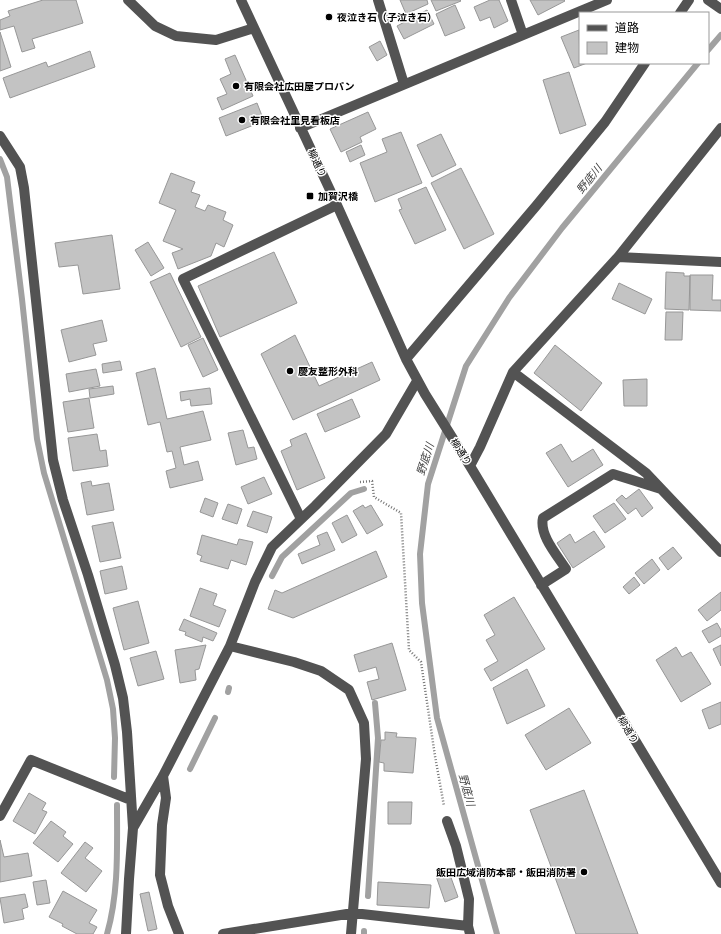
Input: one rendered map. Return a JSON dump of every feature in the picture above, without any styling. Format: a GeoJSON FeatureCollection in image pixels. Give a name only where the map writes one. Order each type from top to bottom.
{"type":"FeatureCollection","features":[{"type":"Feature","properties":{"kind":"street"},"geometry":{"type":"LineString","coordinates":[[128,0],[155,26],[176,36],[216,40],[254,28]]}},
{"type":"Feature","properties":{"kind":"street","name":"柳通り"},"geometry":{"type":"LineString","coordinates":[[241,0],[417,381],[470,466],[721,883]]}},
{"type":"Feature","properties":{"kind":"street"},"geometry":{"type":"LineString","coordinates":[[378,0],[404,84]]}},
{"type":"Feature","properties":{"kind":"street"},"geometry":{"type":"LineString","coordinates":[[511,0],[523,35]]}},
{"type":"Feature","properties":{"kind":"street"},"geometry":{"type":"LineString","coordinates":[[300,128],[607,0]]}},
{"type":"Feature","properties":{"kind":"street"},"geometry":{"type":"LineString","coordinates":[[681,12],[689,0]]}},
{"type":"Feature","properties":{"kind":"street"},"geometry":{"type":"LineString","coordinates":[[708,0],[721,9]]}},
{"type":"Feature","properties":{"kind":"street"},"geometry":{"type":"LineString","coordinates":[[406,359],[600,128],[644,64]]}},
{"type":"Feature","properties":{"kind":"street"},"geometry":{"type":"LineString","coordinates":[[470,466],[513,372],[618,257],[721,128]]}},
{"type":"Feature","properties":{"kind":"street"},"geometry":{"type":"LineString","coordinates":[[0,136],[20,167],[24,188],[53,460],[63,500],[88,575],[115,665],[123,698],[127,732],[133,828],[125,933]]}},
{"type":"Feature","properties":{"kind":"street"},"geometry":{"type":"LineString","coordinates":[[301,519],[183,279],[337,205]]}},
{"type":"Feature","properties":{"kind":"street"},"geometry":{"type":"LineString","coordinates":[[618,257],[721,262]]}},
{"type":"Feature","properties":{"kind":"street"},"geometry":{"type":"LineString","coordinates":[[513,372],[646,473],[721,552]]}},
{"type":"Feature","properties":{"kind":"street"},"geometry":{"type":"LineString","coordinates":[[133,828],[163,776],[230,646],[255,582],[272,548],[386,434],[417,381]]}},
{"type":"Feature","properties":{"kind":"street"},"geometry":{"type":"LineString","coordinates":[[541,585],[566,569],[544,536],[541,525],[543,518],[613,474],[661,489]]}},
{"type":"Feature","properties":{"kind":"street"},"geometry":{"type":"LineString","coordinates":[[230,646],[294,662],[321,671],[350,690],[364,723],[366,759],[351,934]]}},
{"type":"Feature","properties":{"kind":"street"},"geometry":{"type":"LineString","coordinates":[[0,816],[31,760],[131,800]]}},
{"type":"Feature","properties":{"kind":"street"},"geometry":{"type":"LineString","coordinates":[[163,776],[166,798],[162,825],[160,875],[168,906],[179,934]]}},
{"type":"Feature","properties":{"kind":"street"},"geometry":{"type":"LineString","coordinates":[[223,934],[353,913],[469,930],[469,899],[456,846],[447,821]]}},
{"type":"Feature","properties":{"kind":"path"},"geometry":{"type":"LineString","coordinates":[[346,475],[353,482],[372,481],[374,497],[401,513],[409,650],[421,662],[435,756],[447,821]]}},
{"type":"Feature","properties":{"kind":"building"},"geometry":{"type":"Polygon","coordinates":[[[43,0],[76,0],[83,23],[32,39],[35,48],[22,52],[14,26],[0,30],[0,20],[10,16],[8,11],[43,0]]]}},
{"type":"Feature","properties":{"kind":"building"},"geometry":{"type":"Polygon","coordinates":[[[400,0],[427,0],[428,4],[406,14],[400,0]]]}},
{"type":"Feature","properties":{"kind":"building"},"geometry":{"type":"Polygon","coordinates":[[[431,0],[460,0],[461,1],[436,11],[431,0]]]}},
{"type":"Feature","properties":{"kind":"building"},"geometry":{"type":"Polygon","coordinates":[[[490,0],[499,0],[508,21],[494,28],[490,17],[480,21],[474,7],[490,0]]]}},
{"type":"Feature","properties":{"kind":"building"},"geometry":{"type":"Polygon","coordinates":[[[530,0],[564,0],[565,1],[538,15],[530,0]]]}},
{"type":"Feature","properties":{"kind":"building"},"geometry":{"type":"Polygon","coordinates":[[[455,5],[465,28],[445,36],[436,14],[455,5]]]}},
{"type":"Feature","properties":{"kind":"building"},"geometry":{"type":"Polygon","coordinates":[[[427,10],[434,24],[404,39],[397,26],[427,10]]]}},
{"type":"Feature","properties":{"kind":"building"},"geometry":{"type":"Polygon","coordinates":[[[579,30],[579,64],[584,64],[574,68],[561,37],[579,30]]]}},
{"type":"Feature","properties":{"kind":"building"},"geometry":{"type":"Polygon","coordinates":[[[0,32],[11,67],[0,71],[0,32]]]}},
{"type":"Feature","properties":{"kind":"building"},"geometry":{"type":"Polygon","coordinates":[[[380,41],[387,55],[377,61],[369,47],[380,41]]]}},
{"type":"Feature","properties":{"kind":"building"},"geometry":{"type":"Polygon","coordinates":[[[90,51],[95,67],[10,98],[3,78],[46,62],[48,67],[90,51]]]}},
{"type":"Feature","properties":{"kind":"building","name":"有限会社広田屋プロパン"},"geometry":{"type":"Polygon","coordinates":[[[235,55],[253,96],[222,110],[217,98],[227,94],[220,79],[231,74],[225,59],[235,55]]]}},
{"type":"Feature","properties":{"kind":"building"},"geometry":{"type":"Polygon","coordinates":[[[569,72],[586,125],[560,134],[543,80],[569,72]]]}},
{"type":"Feature","properties":{"kind":"building","name":"有限会社里見看板店"},"geometry":{"type":"Polygon","coordinates":[[[257,103],[264,121],[226,136],[219,118],[257,103]]]}},
{"type":"Feature","properties":{"kind":"building"},"geometry":{"type":"Polygon","coordinates":[[[368,112],[376,129],[360,137],[362,142],[341,152],[330,129],[368,112]]]}},
{"type":"Feature","properties":{"kind":"building"},"geometry":{"type":"Polygon","coordinates":[[[401,132],[422,183],[375,202],[360,163],[387,152],[382,139],[401,132]]]}},
{"type":"Feature","properties":{"kind":"building"},"geometry":{"type":"Polygon","coordinates":[[[441,134],[456,165],[432,177],[417,145],[441,134]]]}},
{"type":"Feature","properties":{"kind":"building"},"geometry":{"type":"Polygon","coordinates":[[[361,145],[365,155],[350,162],[346,152],[361,145]]]}},
{"type":"Feature","properties":{"kind":"building"},"geometry":{"type":"Polygon","coordinates":[[[461,168],[494,234],[464,249],[431,183],[461,168]]]}},
{"type":"Feature","properties":{"kind":"building"},"geometry":{"type":"Polygon","coordinates":[[[171,173],[195,182],[191,192],[200,195],[195,207],[205,211],[208,205],[226,212],[223,220],[233,225],[224,247],[216,243],[211,256],[178,269],[172,253],[183,249],[163,241],[176,210],[159,203],[171,173]]]}},
{"type":"Feature","properties":{"kind":"building"},"geometry":{"type":"Polygon","coordinates":[[[426,187],[446,230],[415,244],[399,210],[402,209],[398,199],[426,187]]]}},
{"type":"Feature","properties":{"kind":"building"},"geometry":{"type":"Polygon","coordinates":[[[112,235],[120,289],[83,294],[78,265],[59,267],[55,243],[112,235]]]}},
{"type":"Feature","properties":{"kind":"building"},"geometry":{"type":"Polygon","coordinates":[[[148,242],[164,268],[151,276],[135,250],[148,242]]]}},
{"type":"Feature","properties":{"kind":"building"},"geometry":{"type":"Polygon","coordinates":[[[274,252],[297,303],[220,337],[198,286],[274,252]]]}},
{"type":"Feature","properties":{"kind":"building"},"geometry":{"type":"Polygon","coordinates":[[[666,272],[684,273],[684,276],[690,276],[689,310],[665,309],[666,272]]]}},
{"type":"Feature","properties":{"kind":"building"},"geometry":{"type":"Polygon","coordinates":[[[170,273],[201,337],[181,347],[150,282],[170,273]]]}},
{"type":"Feature","properties":{"kind":"building"},"geometry":{"type":"Polygon","coordinates":[[[690,275],[713,275],[712,300],[721,300],[721,311],[690,310],[690,275]]]}},
{"type":"Feature","properties":{"kind":"building"},"geometry":{"type":"Polygon","coordinates":[[[619,283],[652,299],[645,314],[612,299],[619,283]]]}},
{"type":"Feature","properties":{"kind":"building"},"geometry":{"type":"Polygon","coordinates":[[[666,312],[683,312],[682,340],[665,340],[666,312]]]}},
{"type":"Feature","properties":{"kind":"building"},"geometry":{"type":"Polygon","coordinates":[[[102,320],[107,341],[93,344],[96,355],[69,362],[61,330],[102,320]]]}},
{"type":"Feature","properties":{"kind":"building","name":"慶友整形外科"},"geometry":{"type":"Polygon","coordinates":[[[295,335],[319,386],[372,362],[380,380],[293,420],[261,354],[295,335]]]}},
{"type":"Feature","properties":{"kind":"building"},"geometry":{"type":"Polygon","coordinates":[[[203,338],[218,370],[203,377],[188,345],[203,338]]]}},
{"type":"Feature","properties":{"kind":"building"},"geometry":{"type":"Polygon","coordinates":[[[555,345],[602,383],[581,411],[534,373],[555,345]]]}},
{"type":"Feature","properties":{"kind":"building"},"geometry":{"type":"Polygon","coordinates":[[[120,361],[122,370],[103,373],[102,364],[120,361]]]}},
{"type":"Feature","properties":{"kind":"building"},"geometry":{"type":"Polygon","coordinates":[[[155,368],[167,419],[203,411],[211,440],[180,447],[184,465],[198,461],[203,480],[170,488],[166,471],[176,468],[172,451],[167,452],[160,422],[148,425],[136,373],[155,368]]]}},
{"type":"Feature","properties":{"kind":"building"},"geometry":{"type":"Polygon","coordinates":[[[96,369],[100,386],[69,392],[66,374],[96,369]]]}},
{"type":"Feature","properties":{"kind":"building"},"geometry":{"type":"Polygon","coordinates":[[[647,379],[647,406],[624,406],[623,380],[647,379]]]}},
{"type":"Feature","properties":{"kind":"building"},"geometry":{"type":"Polygon","coordinates":[[[113,386],[114,394],[90,398],[89,389],[113,386]]]}},
{"type":"Feature","properties":{"kind":"building"},"geometry":{"type":"Polygon","coordinates":[[[210,388],[212,404],[191,406],[190,399],[181,401],[180,392],[210,388]]]}},
{"type":"Feature","properties":{"kind":"building"},"geometry":{"type":"Polygon","coordinates":[[[89,398],[94,428],[68,432],[63,402],[89,398]]]}},
{"type":"Feature","properties":{"kind":"building"},"geometry":{"type":"Polygon","coordinates":[[[352,399],[360,417],[325,432],[317,414],[352,399]]]}},
{"type":"Feature","properties":{"kind":"building"},"geometry":{"type":"Polygon","coordinates":[[[243,430],[248,448],[254,447],[257,459],[236,465],[228,433],[243,430]]]}},
{"type":"Feature","properties":{"kind":"building"},"geometry":{"type":"Polygon","coordinates":[[[306,433],[325,478],[297,490],[281,451],[292,446],[290,440],[306,433]]]}},
{"type":"Feature","properties":{"kind":"building"},"geometry":{"type":"Polygon","coordinates":[[[97,434],[100,451],[106,450],[108,466],[73,471],[68,438],[97,434]]]}},
{"type":"Feature","properties":{"kind":"building"},"geometry":{"type":"Polygon","coordinates":[[[561,444],[572,462],[593,449],[603,465],[568,487],[546,453],[561,444]]]}},
{"type":"Feature","properties":{"kind":"building"},"geometry":{"type":"Polygon","coordinates":[[[264,477],[272,494],[248,504],[241,487],[264,477]]]}},
{"type":"Feature","properties":{"kind":"building"},"geometry":{"type":"Polygon","coordinates":[[[91,481],[92,486],[109,483],[114,510],[87,515],[81,483],[91,481]]]}},
{"type":"Feature","properties":{"kind":"building"},"geometry":{"type":"Polygon","coordinates":[[[639,489],[653,508],[642,517],[636,508],[628,514],[616,500],[622,495],[626,499],[639,489]]]}},
{"type":"Feature","properties":{"kind":"building"},"geometry":{"type":"Polygon","coordinates":[[[205,498],[218,503],[213,517],[200,512],[205,498]]]}},
{"type":"Feature","properties":{"kind":"building"},"geometry":{"type":"Polygon","coordinates":[[[614,503],[626,519],[605,533],[593,516],[614,503]]]}},
{"type":"Feature","properties":{"kind":"building"},"geometry":{"type":"Polygon","coordinates":[[[228,504],[242,509],[237,524],[222,519],[228,504]]]}},
{"type":"Feature","properties":{"kind":"building"},"geometry":{"type":"Polygon","coordinates":[[[363,505],[365,508],[371,505],[383,525],[367,534],[353,511],[363,505]]]}},
{"type":"Feature","properties":{"kind":"building"},"geometry":{"type":"Polygon","coordinates":[[[253,511],[272,517],[267,533],[247,526],[253,511]]]}},
{"type":"Feature","properties":{"kind":"building"},"geometry":{"type":"Polygon","coordinates":[[[347,515],[357,535],[342,543],[332,523],[347,515]]]}},
{"type":"Feature","properties":{"kind":"building"},"geometry":{"type":"Polygon","coordinates":[[[113,522],[121,558],[100,562],[92,526],[113,522]]]}},
{"type":"Feature","properties":{"kind":"building"},"geometry":{"type":"Polygon","coordinates":[[[594,531],[605,547],[573,568],[557,543],[570,534],[575,543],[594,531]]]}},
{"type":"Feature","properties":{"kind":"building"},"geometry":{"type":"Polygon","coordinates":[[[327,532],[335,550],[302,564],[298,554],[320,545],[317,536],[327,532]]]}},
{"type":"Feature","properties":{"kind":"building"},"geometry":{"type":"Polygon","coordinates":[[[202,535],[237,545],[239,539],[253,542],[246,565],[231,560],[228,569],[200,561],[202,556],[197,554],[202,535]]]}},
{"type":"Feature","properties":{"kind":"building"},"geometry":{"type":"Polygon","coordinates":[[[673,547],[682,558],[668,570],[659,558],[673,547]]]}},
{"type":"Feature","properties":{"kind":"building"},"geometry":{"type":"Polygon","coordinates":[[[376,551],[387,577],[293,618],[268,609],[275,590],[282,593],[376,551]]]}},
{"type":"Feature","properties":{"kind":"building"},"geometry":{"type":"Polygon","coordinates":[[[652,559],[660,570],[644,584],[635,573],[652,559]]]}},
{"type":"Feature","properties":{"kind":"building"},"geometry":{"type":"Polygon","coordinates":[[[122,566],[127,589],[105,594],[100,571],[122,566]]]}},
{"type":"Feature","properties":{"kind":"building"},"geometry":{"type":"Polygon","coordinates":[[[634,577],[640,585],[629,594],[623,587],[634,577]]]}},
{"type":"Feature","properties":{"kind":"building"},"geometry":{"type":"Polygon","coordinates":[[[200,588],[217,594],[213,605],[226,610],[219,627],[190,616],[200,588]]]}},
{"type":"Feature","properties":{"kind":"building"},"geometry":{"type":"Polygon","coordinates":[[[721,592],[721,610],[707,621],[698,610],[721,592]]]}},
{"type":"Feature","properties":{"kind":"building"},"geometry":{"type":"Polygon","coordinates":[[[514,597],[545,649],[491,681],[484,669],[498,661],[486,640],[495,635],[484,615],[514,597]]]}},
{"type":"Feature","properties":{"kind":"building"},"geometry":{"type":"Polygon","coordinates":[[[138,601],[149,643],[124,650],[113,608],[138,601]]]}},
{"type":"Feature","properties":{"kind":"building"},"geometry":{"type":"Polygon","coordinates":[[[184,619],[217,633],[213,641],[203,637],[202,642],[185,635],[186,632],[179,630],[184,619]]]}},
{"type":"Feature","properties":{"kind":"building"},"geometry":{"type":"Polygon","coordinates":[[[717,623],[721,630],[721,636],[709,643],[702,631],[717,623]]]}},
{"type":"Feature","properties":{"kind":"building"},"geometry":{"type":"Polygon","coordinates":[[[392,643],[406,690],[372,700],[367,682],[379,679],[376,667],[359,672],[354,655],[392,643]]]}},
{"type":"Feature","properties":{"kind":"building"},"geometry":{"type":"Polygon","coordinates":[[[206,645],[199,669],[195,670],[196,680],[180,683],[175,650],[206,645]]]}},
{"type":"Feature","properties":{"kind":"building"},"geometry":{"type":"Polygon","coordinates":[[[721,645],[721,666],[713,649],[721,645]]]}},
{"type":"Feature","properties":{"kind":"building"},"geometry":{"type":"Polygon","coordinates":[[[676,647],[682,657],[691,652],[711,684],[681,702],[656,660],[676,647]]]}},
{"type":"Feature","properties":{"kind":"building"},"geometry":{"type":"Polygon","coordinates":[[[156,651],[164,679],[138,686],[130,658],[156,651]]]}},
{"type":"Feature","properties":{"kind":"building"},"geometry":{"type":"Polygon","coordinates":[[[527,669],[545,706],[507,724],[493,688],[527,669]]]}},
{"type":"Feature","properties":{"kind":"building"},"geometry":{"type":"Polygon","coordinates":[[[721,702],[721,724],[709,729],[702,710],[721,702]]]}},
{"type":"Feature","properties":{"kind":"building"},"geometry":{"type":"Polygon","coordinates":[[[569,708],[591,743],[546,770],[525,735],[569,708]]]}},
{"type":"Feature","properties":{"kind":"building"},"geometry":{"type":"Polygon","coordinates":[[[385,732],[397,733],[396,737],[416,738],[413,773],[384,771],[384,763],[379,762],[381,740],[385,740],[385,732]]]}},
{"type":"Feature","properties":{"kind":"building","name":"飯田広域消防本部・飯田消防署"},"geometry":{"type":"Polygon","coordinates":[[[584,790],[638,934],[576,934],[530,810],[584,790]]]}},
{"type":"Feature","properties":{"kind":"building"},"geometry":{"type":"Polygon","coordinates":[[[29,793],[46,803],[42,810],[47,812],[35,834],[13,821],[29,793]]]}},
{"type":"Feature","properties":{"kind":"building"},"geometry":{"type":"Polygon","coordinates":[[[388,802],[412,802],[411,824],[388,824],[388,802]]]}},
{"type":"Feature","properties":{"kind":"building"},"geometry":{"type":"Polygon","coordinates":[[[51,821],[66,832],[63,836],[73,844],[58,862],[33,843],[51,821]]]}},
{"type":"Feature","properties":{"kind":"building"},"geometry":{"type":"Polygon","coordinates":[[[0,840],[4,857],[28,853],[32,876],[0,882],[0,840]]]}},
{"type":"Feature","properties":{"kind":"building"},"geometry":{"type":"Polygon","coordinates":[[[85,842],[93,848],[85,858],[102,871],[86,892],[61,873],[85,842]]]}},
{"type":"Feature","properties":{"kind":"building"},"geometry":{"type":"Polygon","coordinates":[[[449,872],[458,897],[445,902],[436,876],[449,872]]]}},
{"type":"Feature","properties":{"kind":"building"},"geometry":{"type":"Polygon","coordinates":[[[46,880],[50,903],[37,905],[33,882],[46,880]]]}},
{"type":"Feature","properties":{"kind":"building"},"geometry":{"type":"Polygon","coordinates":[[[378,882],[431,885],[429,908],[377,905],[378,882]]]}},
{"type":"Feature","properties":{"kind":"building"},"geometry":{"type":"Polygon","coordinates":[[[63,891],[97,910],[89,923],[97,927],[93,934],[77,934],[62,926],[63,924],[49,917],[63,891]]]}},
{"type":"Feature","properties":{"kind":"building"},"geometry":{"type":"Polygon","coordinates":[[[149,892],[157,929],[148,931],[140,894],[149,892]]]}},
{"type":"Feature","properties":{"kind":"building"},"geometry":{"type":"Polygon","coordinates":[[[25,894],[28,907],[22,909],[24,919],[4,923],[0,898],[25,894]]]}},
{"type":"Feature","properties":{"kind":"waterway","name":"野底川"},"geometry":{"type":"LineString","coordinates":[[709,49],[721,35]]}},
{"type":"Feature","properties":{"kind":"waterway","name":"野底川"},"geometry":{"type":"LineString","coordinates":[[497,934],[437,718],[422,603],[420,554],[428,484],[466,366],[509,298],[562,228],[697,64]]}},
{"type":"Feature","properties":{"kind":"waterway"},"geometry":{"type":"LineString","coordinates":[[0,159],[7,177],[37,439],[44,473],[107,680],[113,709],[115,738],[114,777]]}},
{"type":"Feature","properties":{"kind":"waterway"},"geometry":{"type":"LineString","coordinates":[[272,576],[282,557],[351,493],[364,489]]}},
{"type":"Feature","properties":{"kind":"waterway"},"geometry":{"type":"LineString","coordinates":[[228,692],[229,688]]}},
{"type":"Feature","properties":{"kind":"waterway"},"geometry":{"type":"LineString","coordinates":[[368,896],[378,738],[375,703]]}},
{"type":"Feature","properties":{"kind":"waterway"},"geometry":{"type":"LineString","coordinates":[[190,769],[215,718]]}},
{"type":"Feature","properties":{"kind":"waterway"},"geometry":{"type":"LineString","coordinates":[[107,934],[114,902],[117,854],[117,805]]}},
{"type":"Feature","properties":{"kind":"place","name":"夜泣き石（子泣き石）"},"geometry":{"type":"Point","coordinates":[329,17]}},
{"type":"Feature","properties":{"kind":"place","name":"有限会社広田屋プロパン"},"geometry":{"type":"Point","coordinates":[236,86]}},
{"type":"Feature","properties":{"kind":"place","name":"有限会社里見看板店"},"geometry":{"type":"Point","coordinates":[242,120]}},
{"type":"Feature","properties":{"kind":"place","name":"加賀沢橋"},"geometry":{"type":"Point","coordinates":[310,196]}},
{"type":"Feature","properties":{"kind":"place","name":"慶友整形外科"},"geometry":{"type":"Point","coordinates":[290,371]}},
{"type":"Feature","properties":{"kind":"place","name":"飯田広域消防本部・飯田消防署"},"geometry":{"type":"Point","coordinates":[584,872]}}]}
